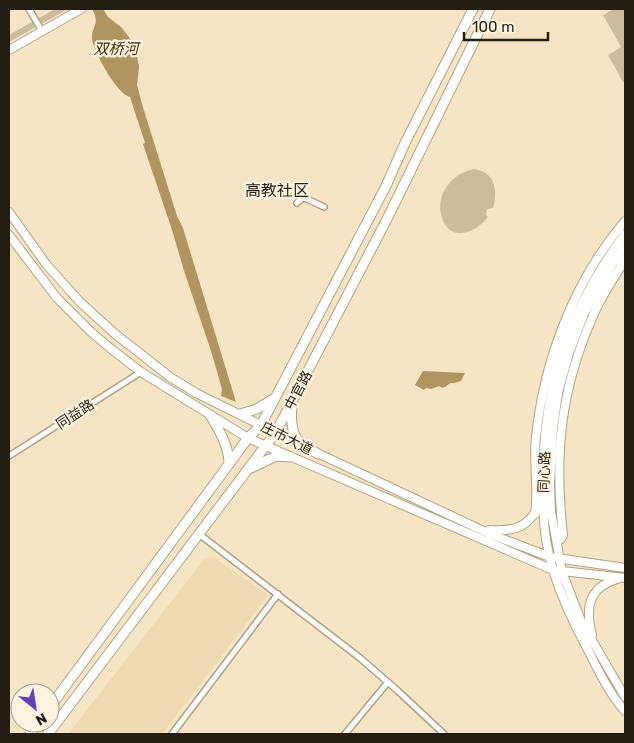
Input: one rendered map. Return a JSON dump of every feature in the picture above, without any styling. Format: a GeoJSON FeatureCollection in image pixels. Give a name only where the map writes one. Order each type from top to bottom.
{"type":"FeatureCollection","features":[{"type":"Feature","properties":{"kind":"main road","name":"中官路"},"geometry":{"type":"LineString","coordinates":[[60,693],[248,438],[261,425],[386,186],[405,143],[473,9]]}},
{"type":"Feature","properties":{"kind":"main road","name":"中官路"},"geometry":{"type":"LineString","coordinates":[[48,734],[276,432],[386,221],[490,9]]}},
{"type":"Feature","properties":{"kind":"main road"},"geometry":{"type":"LineString","coordinates":[[240,414],[257,409],[277,396]]}},
{"type":"Feature","properties":{"kind":"main road"},"geometry":{"type":"LineString","coordinates":[[293,400],[293,429],[298,439],[318,454]]}},
{"type":"Feature","properties":{"kind":"main road"},"geometry":{"type":"LineString","coordinates":[[210,415],[220,431],[226,446],[229,464]]}},
{"type":"Feature","properties":{"kind":"main road"},"geometry":{"type":"LineString","coordinates":[[247,471],[276,456],[290,457]]}},
{"type":"Feature","properties":{"kind":"street"},"geometry":{"type":"LineString","coordinates":[[29,9],[42,31]]}},
{"type":"Feature","properties":{"kind":"street"},"geometry":{"type":"LineString","coordinates":[[9,50],[81,9]]}},
{"type":"Feature","properties":{"kind":"street"},"geometry":{"type":"LineString","coordinates":[[297,202],[302,198],[324,207]]}},
{"type":"Feature","properties":{"kind":"street","name":"庄市大道"},"geometry":{"type":"LineString","coordinates":[[9,212],[46,264],[80,302],[114,333],[170,377],[196,393],[318,454],[483,530],[550,557],[625,568]]}},
{"type":"Feature","properties":{"kind":"street"},"geometry":{"type":"LineString","coordinates":[[535,514],[536,438],[543,390],[552,359],[562,328],[581,288],[608,243],[625,221]]}},
{"type":"Feature","properties":{"kind":"street","name":"庄市大道"},"geometry":{"type":"LineString","coordinates":[[9,234],[57,298],[90,331],[141,372],[248,438],[553,570],[623,578]]}},
{"type":"Feature","properties":{"kind":"street","name":"同心路"},"geometry":{"type":"LineString","coordinates":[[625,234],[610,254],[584,298],[563,347],[547,414],[542,494],[553,570],[575,626],[620,706],[625,710]]}},
{"type":"Feature","properties":{"kind":"street","name":"同心路"},"geometry":{"type":"LineString","coordinates":[[625,247],[612,265],[584,314],[569,353],[558,393],[553,428],[550,485],[552,512],[562,572],[581,621],[625,697]]}},
{"type":"Feature","properties":{"kind":"street"},"geometry":{"type":"LineString","coordinates":[[557,540],[561,539],[563,535],[559,489],[559,459],[563,412],[571,376],[593,315],[625,260]]}},
{"type":"Feature","properties":{"kind":"street","name":"同益路"},"geometry":{"type":"LineString","coordinates":[[9,456],[141,372]]}},
{"type":"Feature","properties":{"kind":"street"},"geometry":{"type":"LineString","coordinates":[[483,530],[508,531],[520,527],[535,514],[542,494]]}},
{"type":"Feature","properties":{"kind":"street"},"geometry":{"type":"LineString","coordinates":[[199,534],[360,658],[444,734]]}},
{"type":"Feature","properties":{"kind":"street"},"geometry":{"type":"LineString","coordinates":[[595,647],[588,621],[589,604],[596,590],[608,582],[623,578]]}},
{"type":"Feature","properties":{"kind":"street"},"geometry":{"type":"LineString","coordinates":[[172,734],[278,594]]}},
{"type":"Feature","properties":{"kind":"street"},"geometry":{"type":"LineString","coordinates":[[345,734],[388,682]]}},
{"type":"Feature","properties":{"kind":"shaded area"},"geometry":{"type":"Polygon","coordinates":[[[55,9],[68,9],[9,42],[9,35],[55,9]]]}},
{"type":"Feature","properties":{"kind":"shaded area"},"geometry":{"type":"Polygon","coordinates":[[[614,9],[625,9],[625,81],[623,82],[608,55],[621,47],[603,15],[614,9]]]}},
{"type":"Feature","properties":{"kind":"shaded area"},"geometry":{"type":"Polygon","coordinates":[[[474,169],[487,174],[491,178],[495,189],[493,208],[487,209],[486,215],[488,217],[476,228],[469,232],[455,232],[444,223],[440,206],[441,199],[444,191],[453,179],[460,174],[474,169]]]}},
{"type":"Feature","properties":{"kind":"shaded area"},"geometry":{"type":"Polygon","coordinates":[[[214,557],[268,595],[162,734],[68,734],[205,558],[214,557]]]}},
{"type":"Feature","properties":{"kind":"water","name":"双桥河"},"geometry":{"type":"Polygon","coordinates":[[[92,9],[103,9],[108,17],[121,27],[135,48],[139,66],[137,85],[142,104],[177,216],[183,228],[236,402],[221,396],[222,389],[211,351],[143,144],[145,143],[130,97],[119,89],[101,63],[92,39],[96,19],[92,9]]]}},
{"type":"Feature","properties":{"kind":"water"},"geometry":{"type":"Polygon","coordinates":[[[423,371],[465,373],[461,381],[444,387],[439,386],[424,390],[415,385],[423,371]]]}},
{"type":"Feature","properties":{"kind":"district","name":"高教社区"},"geometry":{"type":"Point","coordinates":[277,190]}}]}
